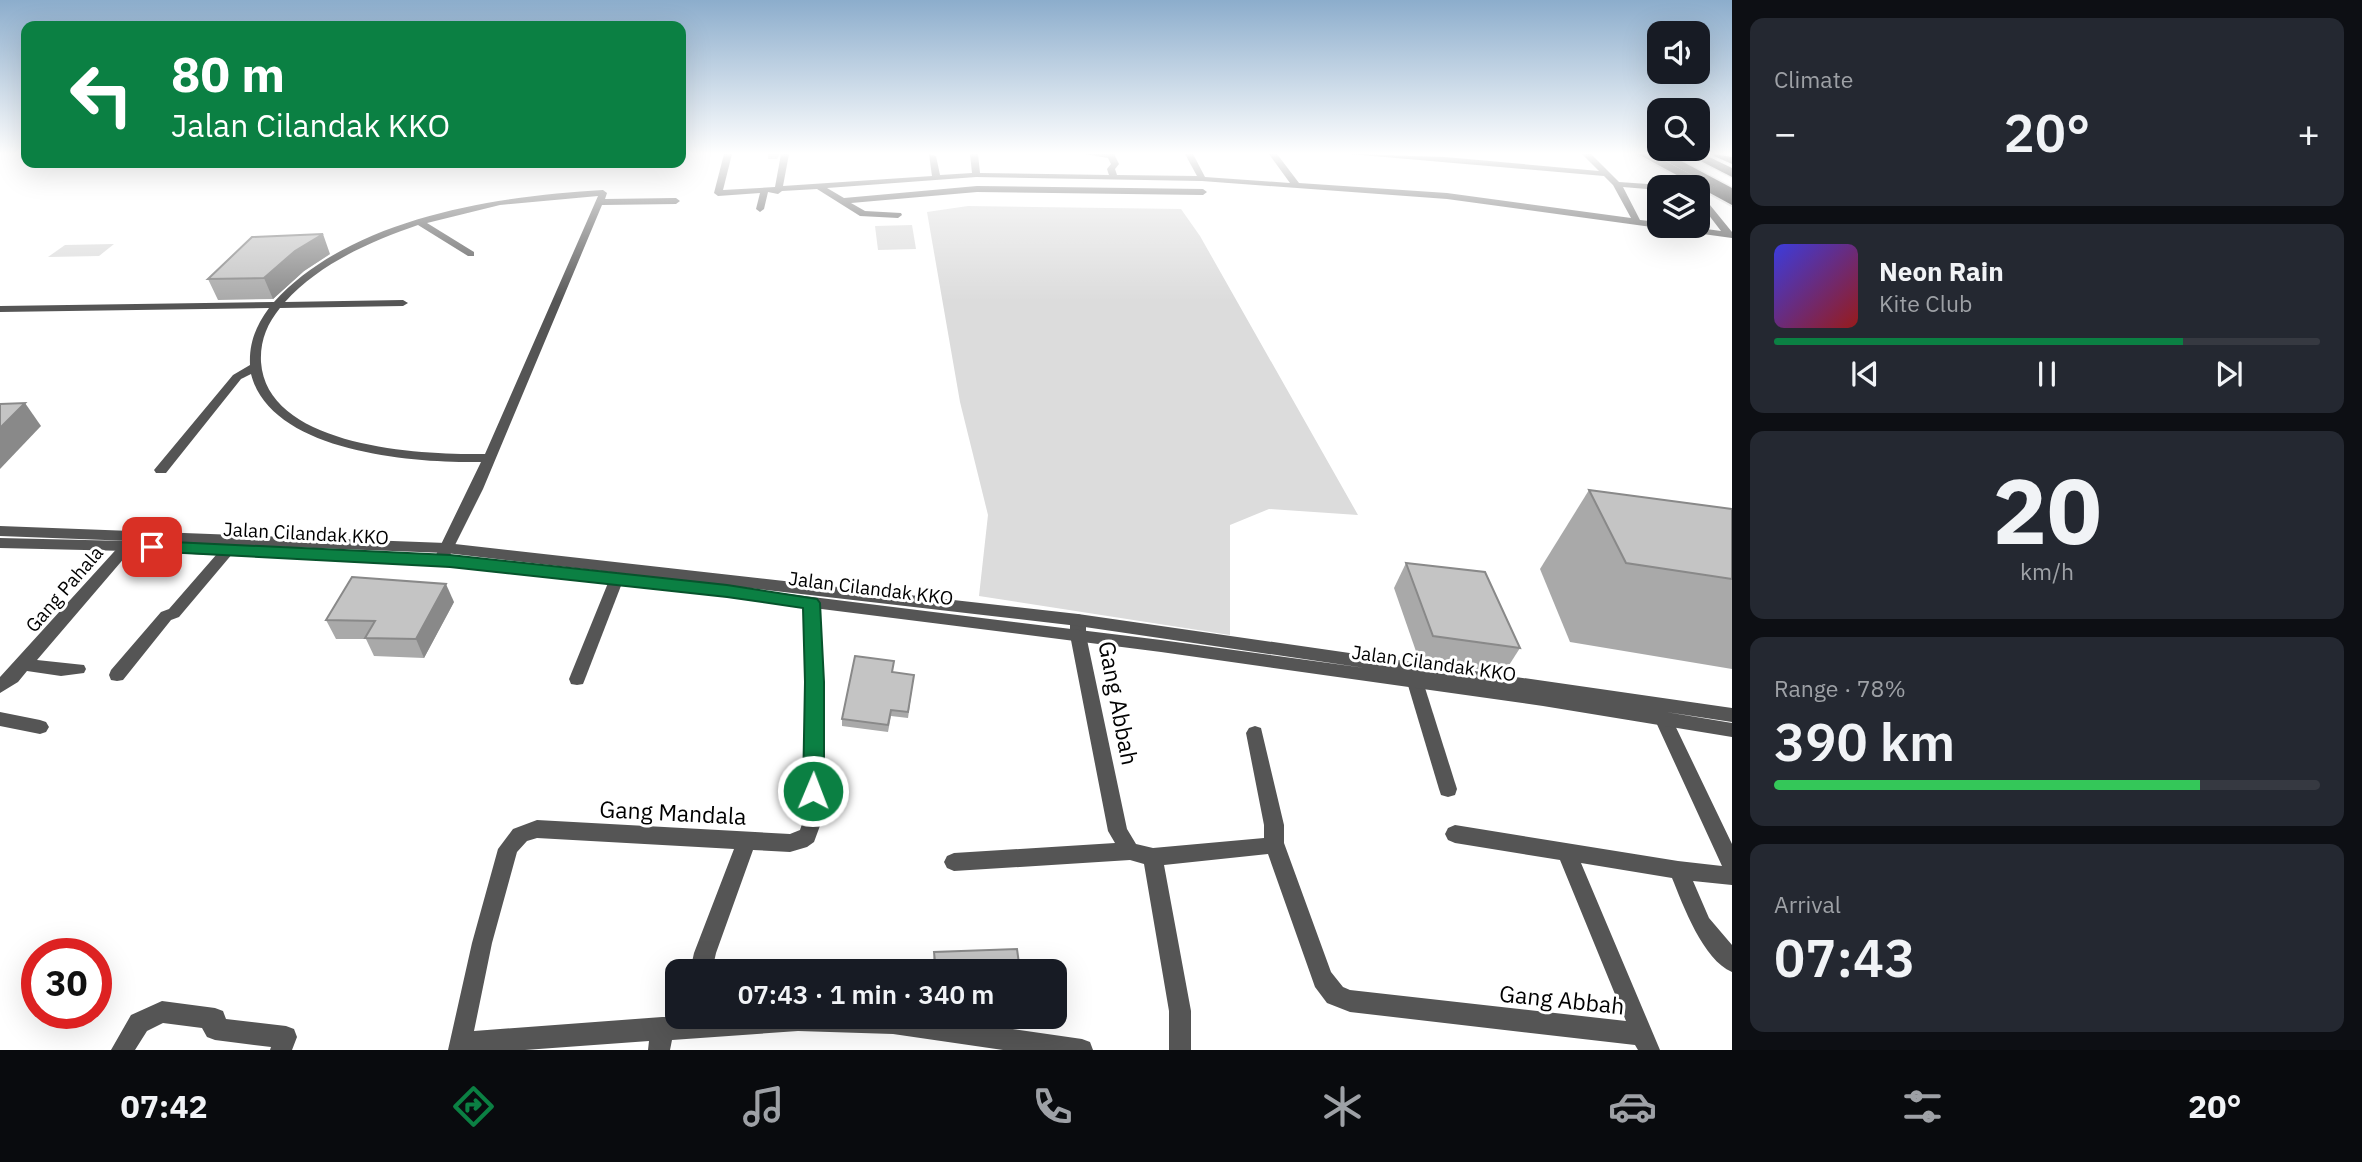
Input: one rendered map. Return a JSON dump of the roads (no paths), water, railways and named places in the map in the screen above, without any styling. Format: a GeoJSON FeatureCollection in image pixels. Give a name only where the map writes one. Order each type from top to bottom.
{"type":"FeatureCollection","features":[{"type":"Feature","properties":{"kind":"street"},"geometry":{"type":"LineString","coordinates":[[489,458],[423,457],[364,449],[316,433],[281,412],[267,398],[258,383],[254,367],[256,341],[275,307],[302,281],[336,258],[419,222],[503,203]]}},
{"type":"Feature","properties":{"kind":"street"},"geometry":{"type":"LineString","coordinates":[[443,555],[489,458],[599,203]]}},
{"type":"Feature","properties":{"kind":"street"},"geometry":{"type":"LineString","coordinates":[[760,209],[761,203]]}},
{"type":"Feature","properties":{"kind":"street"},"geometry":{"type":"LineString","coordinates":[[846,203],[867,215],[898,215]]}},
{"type":"Feature","properties":{"kind":"street"},"geometry":{"type":"LineString","coordinates":[[1501,203],[1647,223]]}},
{"type":"Feature","properties":{"kind":"street"},"geometry":{"type":"LineString","coordinates":[[1627,203],[1637,222]]}},
{"type":"Feature","properties":{"kind":"street"},"geometry":{"type":"LineString","coordinates":[[1710,210],[1731,235]]}},
{"type":"Feature","properties":{"kind":"street"},"geometry":{"type":"LineString","coordinates":[[419,222],[471,254]]}},
{"type":"Feature","properties":{"kind":"street"},"geometry":{"type":"LineString","coordinates":[[1710,232],[1731,235]]}},
{"type":"Feature","properties":{"kind":"street"},"geometry":{"type":"LineString","coordinates":[[0,309],[403,303]]}},
{"type":"Feature","properties":{"kind":"street"},"geometry":{"type":"LineString","coordinates":[[161,470],[237,377],[254,367]]}},
{"type":"Feature","properties":{"kind":"street","name":"Jalan Cilandak KKO"},"geometry":{"type":"LineString","coordinates":[[0,531],[443,555],[1078,627],[1413,675],[1732,715]]}},
{"type":"Feature","properties":{"kind":"street","name":"Jalan Cilandak KKO"},"geometry":{"type":"LineString","coordinates":[[0,543],[443,555],[811,603],[893,606]]}},
{"type":"Feature","properties":{"kind":"street","name":"Gang Pahala"},"geometry":{"type":"LineString","coordinates":[[0,687],[127,546]]}},
{"type":"Feature","properties":{"kind":"street"},"geometry":{"type":"LineString","coordinates":[[117,675],[166,616],[174,613],[228,550]]}},
{"type":"Feature","properties":{"kind":"street"},"geometry":{"type":"LineString","coordinates":[[577,679],[617,578]]}},
{"type":"Feature","properties":{"kind":"street","name":"Gang Mandala"},"geometry":{"type":"LineString","coordinates":[[460,1047],[482,943],[508,849],[515,838],[524,832],[537,829],[800,842],[810,833],[813,818],[815,682],[811,603]]}},
{"type":"Feature","properties":{"kind":"street","name":"Gang Abbah"},"geometry":{"type":"LineString","coordinates":[[1078,627],[1118,831],[1130,851]]}},
{"type":"Feature","properties":{"kind":"street"},"geometry":{"type":"LineString","coordinates":[[23,664],[61,670],[78,669]]}},
{"type":"Feature","properties":{"kind":"street"},"geometry":{"type":"LineString","coordinates":[[1413,675],[1448,789]]}},
{"type":"Feature","properties":{"kind":"street","name":"Jalan Cilandak KKO"},"geometry":{"type":"LineString","coordinates":[[1413,675],[1732,730]]}},
{"type":"Feature","properties":{"kind":"street"},"geometry":{"type":"LineString","coordinates":[[0,719],[40,727]]}},
{"type":"Feature","properties":{"kind":"street"},"geometry":{"type":"LineString","coordinates":[[1664,720],[1732,865]]}},
{"type":"Feature","properties":{"kind":"street","name":"Gang Abbah"},"geometry":{"type":"LineString","coordinates":[[1255,733],[1274,825],[1274,843],[1323,979],[1335,995],[1350,1001],[1646,1042]]}},
{"type":"Feature","properties":{"kind":"street"},"geometry":{"type":"LineString","coordinates":[[1455,834],[1678,870],[1732,876]]}},
{"type":"Feature","properties":{"kind":"street"},"geometry":{"type":"LineString","coordinates":[[704,959],[746,841]]}},
{"type":"Feature","properties":{"kind":"street"},"geometry":{"type":"LineString","coordinates":[[954,862],[1130,851],[1153,857],[1264,847],[1274,843]]}},
{"type":"Feature","properties":{"kind":"street","name":"Gang Abbah"},"geometry":{"type":"LineString","coordinates":[[1567,853],[1646,1042]]}},
{"type":"Feature","properties":{"kind":"street"},"geometry":{"type":"LineString","coordinates":[[1153,857],[1180,1012],[1180,1050]]}},
{"type":"Feature","properties":{"kind":"street"},"geometry":{"type":"LineString","coordinates":[[1678,870],[1702,925],[1732,961]]}},
{"type":"Feature","properties":{"kind":"street"},"geometry":{"type":"LineString","coordinates":[[122,1050],[139,1023],[162,1012],[214,1022],[215,1029],[286,1037],[281,1050]]}},
{"type":"Feature","properties":{"kind":"street"},"geometry":{"type":"LineString","coordinates":[[460,1047],[660,1039],[678,1029]]}},
{"type":"Feature","properties":{"kind":"street"},"geometry":{"type":"LineString","coordinates":[[935,1029],[1082,1050]]}}]}
